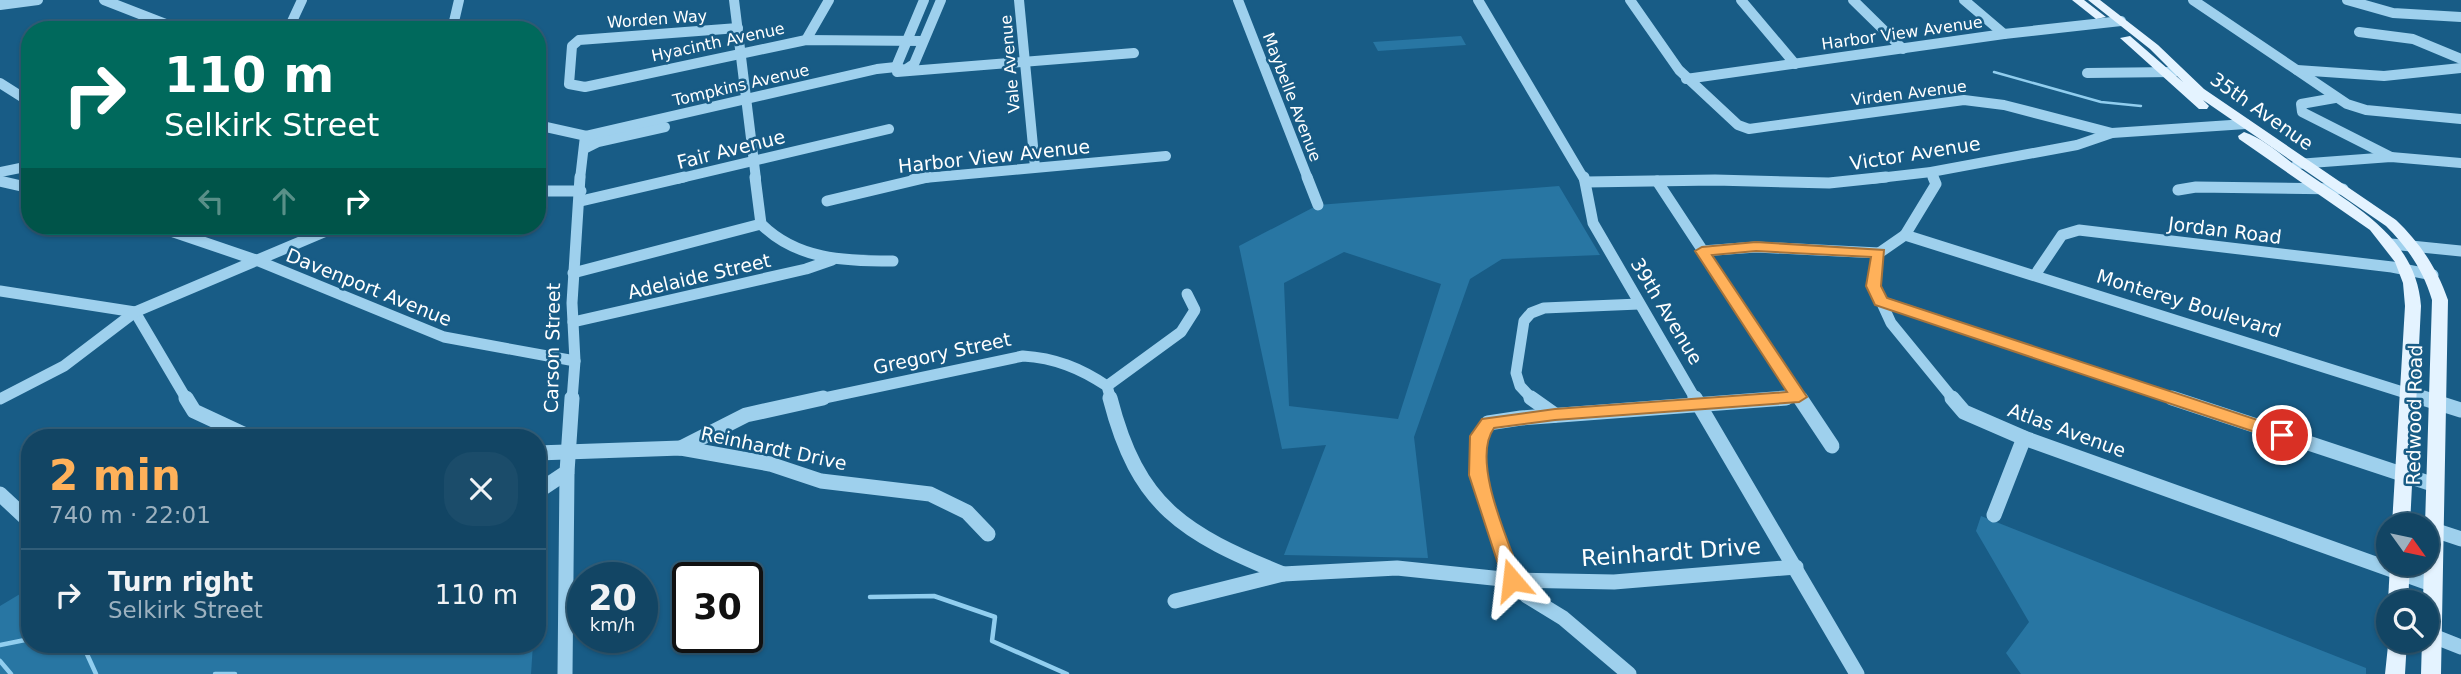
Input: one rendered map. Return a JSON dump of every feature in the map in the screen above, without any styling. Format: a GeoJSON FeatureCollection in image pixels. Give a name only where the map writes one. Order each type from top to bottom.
{"type":"FeatureCollection","features":[{"type":"Feature","properties":{"kind":"main road","name":"35th Avenue"},"geometry":{"type":"LineString","coordinates":[[2077,0],[2137,46],[2161,72],[2229,125],[2349,207],[2391,244]]}},
{"type":"Feature","properties":{"kind":"main road","name":"35th Avenue"},"geometry":{"type":"LineString","coordinates":[[2093,0],[2154,47],[2178,72],[2246,124],[2391,223],[2414,247]]}},
{"type":"Feature","properties":{"kind":"main road","name":"Redwood Road"},"geometry":{"type":"LineString","coordinates":[[2391,244],[2407,270],[2413,287],[2402,513]]}},
{"type":"Feature","properties":{"kind":"main road","name":"Redwood Road"},"geometry":{"type":"LineString","coordinates":[[2414,247],[2433,275],[2440,300],[2435,485],[2430,513]]}},
{"type":"Feature","properties":{"kind":"main road","name":"Redwood Road"},"geometry":{"type":"LineString","coordinates":[[2433,576],[2434,590]]}},
{"type":"Feature","properties":{"kind":"main road"},"geometry":{"type":"LineString","coordinates":[[2395,674],[2396,653]]}},
{"type":"Feature","properties":{"kind":"main road","name":"Redwood Road"},"geometry":{"type":"LineString","coordinates":[[2430,653],[2431,674]]}},
{"type":"Feature","properties":{"kind":"street"},"geometry":{"type":"LineString","coordinates":[[0,5],[38,0]]}},
{"type":"Feature","properties":{"kind":"street"},"geometry":{"type":"LineString","coordinates":[[104,0],[151,21]]}},
{"type":"Feature","properties":{"kind":"street"},"geometry":{"type":"LineString","coordinates":[[292,21],[302,0]]}},
{"type":"Feature","properties":{"kind":"street"},"geometry":{"type":"LineString","coordinates":[[454,21],[459,0]]}},
{"type":"Feature","properties":{"kind":"street"},"geometry":{"type":"LineString","coordinates":[[734,0],[761,224],[786,244],[832,260],[893,261]]}},
{"type":"Feature","properties":{"kind":"street"},"geometry":{"type":"LineString","coordinates":[[806,40],[829,0]]}},
{"type":"Feature","properties":{"kind":"street"},"geometry":{"type":"LineString","coordinates":[[900,69],[924,0]]}},
{"type":"Feature","properties":{"kind":"street"},"geometry":{"type":"LineString","coordinates":[[900,69],[914,64],[941,0]]}},
{"type":"Feature","properties":{"kind":"street","name":"Vale Avenue"},"geometry":{"type":"LineString","coordinates":[[1019,0],[1035,167]]}},
{"type":"Feature","properties":{"kind":"street","name":"Maybelle Avenue"},"geometry":{"type":"LineString","coordinates":[[1238,0],[1318,205]]}},
{"type":"Feature","properties":{"kind":"street","name":"39th Avenue"},"geometry":{"type":"LineString","coordinates":[[1478,0],[1586,183],[1593,223],[1857,674]]}},
{"type":"Feature","properties":{"kind":"street"},"geometry":{"type":"LineString","coordinates":[[1630,0],[1686,79]]}},
{"type":"Feature","properties":{"kind":"street"},"geometry":{"type":"LineString","coordinates":[[1741,0],[1795,64]]}},
{"type":"Feature","properties":{"kind":"street"},"geometry":{"type":"LineString","coordinates":[[1853,0],[1903,49]]}},
{"type":"Feature","properties":{"kind":"street"},"geometry":{"type":"LineString","coordinates":[[1964,0],[2004,34]]}},
{"type":"Feature","properties":{"kind":"street"},"geometry":{"type":"LineString","coordinates":[[2193,0],[2336,98],[2366,110],[2461,119]]}},
{"type":"Feature","properties":{"kind":"street"},"geometry":{"type":"LineString","coordinates":[[2347,0],[2393,13],[2461,17]]}},
{"type":"Feature","properties":{"kind":"street","name":"Harbor View Avenue"},"geometry":{"type":"LineString","coordinates":[[1686,79],[2004,34],[2121,21]]}},
{"type":"Feature","properties":{"kind":"street","name":"Worden Way"},"geometry":{"type":"LineString","coordinates":[[579,40],[738,28]]}},
{"type":"Feature","properties":{"kind":"street"},"geometry":{"type":"LineString","coordinates":[[2359,32],[2413,40],[2461,59]]}},
{"type":"Feature","properties":{"kind":"street","name":"Hyacinth Avenue"},"geometry":{"type":"LineString","coordinates":[[579,40],[572,46],[568,80],[574,86],[806,40],[923,41]]}},
{"type":"Feature","properties":{"kind":"street","name":"Tompkins Avenue"},"geometry":{"type":"LineString","coordinates":[[585,136],[747,104],[900,69],[1133,53]]}},
{"type":"Feature","properties":{"kind":"street"},"geometry":{"type":"LineString","coordinates":[[2297,70],[2384,76],[2461,68]]}},
{"type":"Feature","properties":{"kind":"street"},"geometry":{"type":"LineString","coordinates":[[2087,73],[2178,72]]}},
{"type":"Feature","properties":{"kind":"street","name":"Virden Avenue"},"geometry":{"type":"LineString","coordinates":[[1686,79],[1738,125],[1749,129],[1964,100],[2004,104],[2112,133]]}},
{"type":"Feature","properties":{"kind":"street"},"geometry":{"type":"LineString","coordinates":[[0,83],[21,96]]}},
{"type":"Feature","properties":{"kind":"street"},"geometry":{"type":"LineString","coordinates":[[2336,98],[2301,104],[2302,112],[2317,122],[2391,157]]}},
{"type":"Feature","properties":{"kind":"street","name":"Tompkins Avenue"},"geometry":{"type":"LineString","coordinates":[[584,149],[747,104]]}},
{"type":"Feature","properties":{"kind":"street","name":"Victor Avenue"},"geometry":{"type":"LineString","coordinates":[[1586,183],[1829,183],[1931,172],[2077,145],[2112,133],[2246,124]]}},
{"type":"Feature","properties":{"kind":"street","name":"Tompkins Avenue"},"geometry":{"type":"LineString","coordinates":[[546,127],[613,139]]}},
{"type":"Feature","properties":{"kind":"street","name":"Fair Avenue"},"geometry":{"type":"LineString","coordinates":[[546,192],[581,196],[753,162],[889,129]]}},
{"type":"Feature","properties":{"kind":"street"},"geometry":{"type":"LineString","coordinates":[[584,149],[580,144],[585,136]]}},
{"type":"Feature","properties":{"kind":"street","name":"Carson Street"},"geometry":{"type":"LineString","coordinates":[[565,674],[567,472],[575,360],[573,273],[584,149]]}},
{"type":"Feature","properties":{"kind":"street","name":"Harbor View Avenue"},"geometry":{"type":"LineString","coordinates":[[827,201],[915,178],[1166,156]]}},
{"type":"Feature","properties":{"kind":"street"},"geometry":{"type":"LineString","coordinates":[[2287,165],[2391,157],[2461,163]]}},
{"type":"Feature","properties":{"kind":"street"},"geometry":{"type":"LineString","coordinates":[[0,172],[21,168]]}},
{"type":"Feature","properties":{"kind":"street"},"geometry":{"type":"LineString","coordinates":[[1702,251],[1756,247],[1879,253],[1905,235],[1937,184],[1931,172]]}},
{"type":"Feature","properties":{"kind":"street"},"geometry":{"type":"LineString","coordinates":[[0,181],[21,186]]}},
{"type":"Feature","properties":{"kind":"street"},"geometry":{"type":"LineString","coordinates":[[1657,181],[1832,446]]}},
{"type":"Feature","properties":{"kind":"street"},"geometry":{"type":"LineString","coordinates":[[2178,190],[2196,187],[2343,189]]}},
{"type":"Feature","properties":{"kind":"street"},"geometry":{"type":"LineString","coordinates":[[573,273],[761,224]]}},
{"type":"Feature","properties":{"kind":"street","name":"Jordan Road"},"geometry":{"type":"LineString","coordinates":[[2035,275],[2062,235],[2067,231],[2080,230],[2433,275]]}},
{"type":"Feature","properties":{"kind":"street","name":"Davenport Avenue"},"geometry":{"type":"LineString","coordinates":[[182,235],[256,260],[444,337],[575,360]]}},
{"type":"Feature","properties":{"kind":"street"},"geometry":{"type":"LineString","coordinates":[[0,398],[64,366],[135,312],[316,235]]}},
{"type":"Feature","properties":{"kind":"street","name":"Monterey Boulevard"},"geometry":{"type":"LineString","coordinates":[[1905,235],[2408,391],[2461,410]]}},
{"type":"Feature","properties":{"kind":"street"},"geometry":{"type":"LineString","coordinates":[[2391,244],[2461,251]]}},
{"type":"Feature","properties":{"kind":"street","name":"Atlas Avenue"},"geometry":{"type":"LineString","coordinates":[[1879,253],[1874,286],[1891,323],[1964,412],[2024,438],[2376,560]]}},
{"type":"Feature","properties":{"kind":"street","name":"Adelaide Street"},"geometry":{"type":"LineString","coordinates":[[573,322],[806,269],[832,260]]}},
{"type":"Feature","properties":{"kind":"street"},"geometry":{"type":"LineString","coordinates":[[0,291],[135,312]]}},
{"type":"Feature","properties":{"kind":"street"},"geometry":{"type":"LineString","coordinates":[[1187,294],[1195,310],[1181,331],[1107,386],[1128,460],[1155,501],[1189,530],[1226,552],[1283,574]]}},
{"type":"Feature","properties":{"kind":"street"},"geometry":{"type":"LineString","coordinates":[[1880,301],[2435,485]]}},
{"type":"Feature","properties":{"kind":"street"},"geometry":{"type":"LineString","coordinates":[[1555,415],[1520,386],[1516,373],[1524,321],[1531,313],[1544,308],[1639,304]]}},
{"type":"Feature","properties":{"kind":"street"},"geometry":{"type":"LineString","coordinates":[[135,312],[194,411],[233,429]]}},
{"type":"Feature","properties":{"kind":"street","name":"Gregory Street"},"geometry":{"type":"LineString","coordinates":[[681,448],[746,415],[1008,357],[1046,358],[1078,366],[1107,386]]}},
{"type":"Feature","properties":{"kind":"street"},"geometry":{"type":"LineString","coordinates":[[1629,674],[1563,618],[1527,596],[1512,580],[1478,475],[1479,436],[1488,423],[1555,415],[1799,397]]}},
{"type":"Feature","properties":{"kind":"street"},"geometry":{"type":"LineString","coordinates":[[1994,515],[2024,438]]}},
{"type":"Feature","properties":{"kind":"street","name":"Reinhardt Drive"},"geometry":{"type":"LineString","coordinates":[[546,453],[681,448],[770,464],[821,481],[930,494],[967,512],[988,534]]}},
{"type":"Feature","properties":{"kind":"street"},"geometry":{"type":"LineString","coordinates":[[546,486],[567,472]]}},
{"type":"Feature","properties":{"kind":"street"},"geometry":{"type":"LineString","coordinates":[[0,494],[21,514]]}},
{"type":"Feature","properties":{"kind":"street"},"geometry":{"type":"LineString","coordinates":[[2440,532],[2461,539]]}},
{"type":"Feature","properties":{"kind":"street","name":"Reinhardt Drive"},"geometry":{"type":"LineString","coordinates":[[1174,601],[1283,574],[1397,568],[1512,580],[1614,582],[1796,567]]}},
{"type":"Feature","properties":{"kind":"street","name":"Atlas Avenue"},"geometry":{"type":"LineString","coordinates":[[2416,576],[2434,585]]}},
{"type":"Feature","properties":{"kind":"street"},"geometry":{"type":"LineString","coordinates":[[2439,638],[2461,647]]}},
{"type":"Feature","properties":{"kind":"shaded area"},"geometry":{"type":"Polygon","coordinates":[[[1461,36],[1466,45],[1378,51],[1373,42],[1461,36]]]}},
{"type":"Feature","properties":{"kind":"shaded area"},"geometry":{"type":"Polygon","coordinates":[[[1559,186],[1600,255],[1502,259],[1470,279],[1414,437],[1428,558],[1284,555],[1326,445],[1282,449],[1239,246],[1318,205],[1559,186]],[[1344,252],[1284,283],[1289,406],[1398,419],[1441,284],[1344,252]]]}},
{"type":"Feature","properties":{"kind":"shaded area"},"geometry":{"type":"Polygon","coordinates":[[[1981,516],[2366,668],[2366,674],[2021,674],[2006,653],[2029,622],[1976,531],[1981,516]]]}},
{"type":"Feature","properties":{"kind":"shaded area"},"geometry":{"type":"Polygon","coordinates":[[[21,593],[21,653],[532,653],[531,674],[0,674],[0,606],[21,593]]]}},
{"type":"Feature","properties":{"kind":"waterway"},"geometry":{"type":"LineString","coordinates":[[1994,72],[2101,102],[2141,106]]}},
{"type":"Feature","properties":{"kind":"waterway"},"geometry":{"type":"LineString","coordinates":[[870,597],[934,596],[995,617],[992,641],[1067,674]]}},
{"type":"Feature","properties":{"kind":"waterway"},"geometry":{"type":"LineString","coordinates":[[0,645],[21,641]]}},
{"type":"Feature","properties":{"kind":"waterway"},"geometry":{"type":"LineString","coordinates":[[86,653],[96,674]]}},
{"type":"Feature","properties":{"kind":"waterway"},"geometry":{"type":"LineString","coordinates":[[0,661],[11,674]]}},
{"type":"Feature","properties":{"kind":"waterway"},"geometry":{"type":"LineString","coordinates":[[215,674],[235,674]]}},
{"type":"Feature","properties":{"kind":"route"},"geometry":{"type":"LineString","coordinates":[[1512,580],[1478,475],[1479,436],[1488,423],[1555,415],[1799,397],[1702,251],[1756,247],[1879,253],[1874,286],[1880,301],[2282,435]]}}]}
